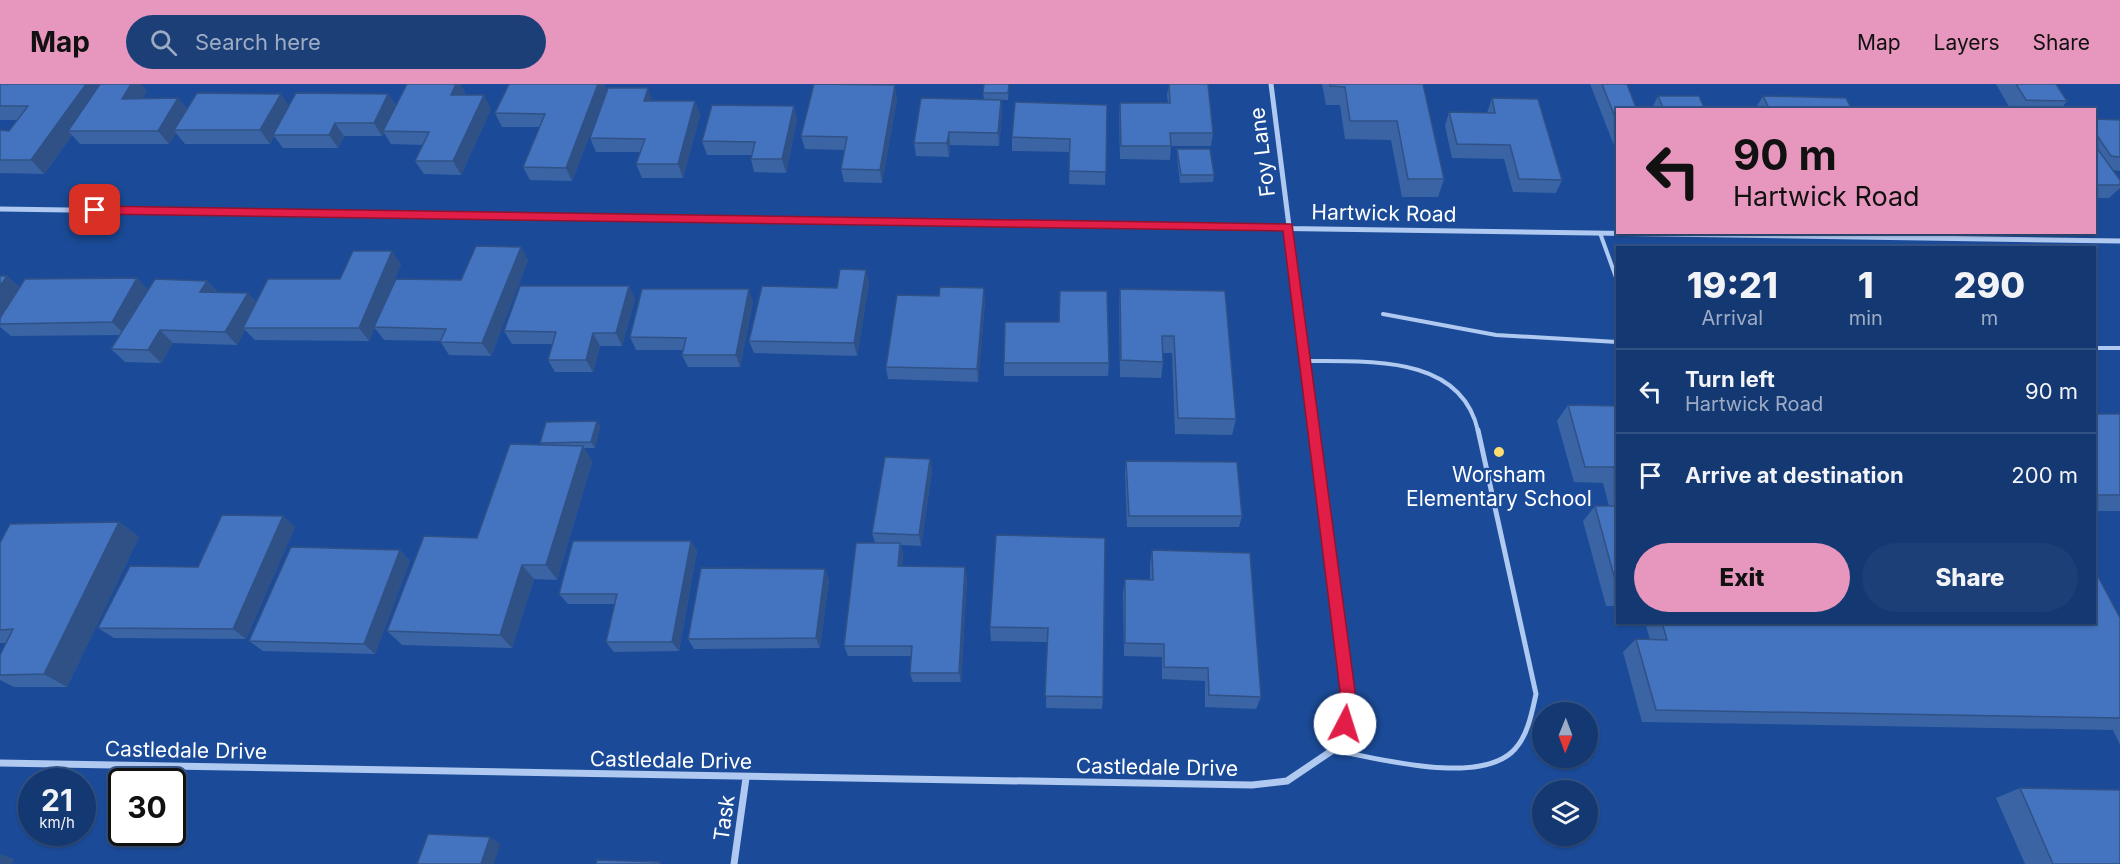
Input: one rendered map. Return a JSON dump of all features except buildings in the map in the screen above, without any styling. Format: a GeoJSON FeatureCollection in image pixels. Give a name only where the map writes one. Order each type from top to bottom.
{"type":"FeatureCollection","features":[{"type":"Feature","properties":{"kind":"street","name":"Foy Lane"},"geometry":{"type":"LineString","coordinates":[[1271,84],[1348,691],[1345,724],[1333,750]]}},
{"type":"Feature","properties":{"kind":"street","name":"Hartwick Road"},"geometry":{"type":"LineString","coordinates":[[0,209],[1616,233]]}},
{"type":"Feature","properties":{"kind":"street","name":"Hartwick Road"},"geometry":{"type":"LineString","coordinates":[[1665,234],[2120,241]]}},
{"type":"Feature","properties":{"kind":"street","name":"Castledale Drive"},"geometry":{"type":"LineString","coordinates":[[0,763],[746,778],[1252,785],[1287,781],[1333,750]]}},
{"type":"Feature","properties":{"kind":"street","name":"Task"},"geometry":{"type":"LineString","coordinates":[[734,864],[746,778]]}},
{"type":"Feature","properties":{"kind":"lane"},"geometry":{"type":"LineString","coordinates":[[1600,233],[1616,277]]}},
{"type":"Feature","properties":{"kind":"lane"},"geometry":{"type":"LineString","coordinates":[[1383,314],[1496,335],[1616,342]]}},
{"type":"Feature","properties":{"kind":"lane"},"geometry":{"type":"LineString","coordinates":[[2096,348],[2120,348]]}},
{"type":"Feature","properties":{"kind":"lane"},"geometry":{"type":"LineString","coordinates":[[1305,361],[1373,362],[1429,373],[1454,386],[1474,413],[1536,693],[1531,723],[1511,755],[1481,767],[1441,766],[1333,750]]}},
{"type":"Feature","properties":{"kind":"place","name":"Worsham Elementary School"},"geometry":{"type":"Point","coordinates":[1499,452]}},
{"type":"Feature","properties":{"kind":"route"},"geometry":{"type":"LineString","coordinates":[[95,210],[1288,227],[1348,691],[1345,724]]}}]}
